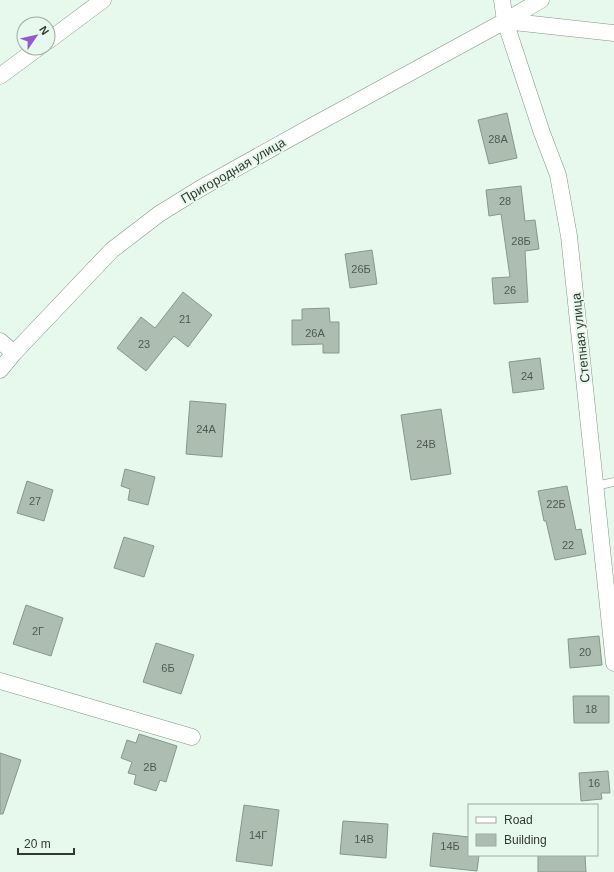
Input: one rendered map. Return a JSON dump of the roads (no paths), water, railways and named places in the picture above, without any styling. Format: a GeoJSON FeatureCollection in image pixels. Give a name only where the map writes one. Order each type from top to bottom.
{"type":"FeatureCollection","features":[{"type":"Feature","properties":{"kind":"street"},"geometry":{"type":"LineString","coordinates":[[56,35],[103,0]]}},
{"type":"Feature","properties":{"kind":"street","name":"Степная улица"},"geometry":{"type":"LineString","coordinates":[[502,0],[505,21],[542,133],[558,176],[569,236],[596,486],[610,588],[614,664]]}},
{"type":"Feature","properties":{"kind":"street","name":"Пригородная улица"},"geometry":{"type":"LineString","coordinates":[[0,370],[14,353],[112,250],[159,214],[200,188],[541,0]]}},
{"type":"Feature","properties":{"kind":"street"},"geometry":{"type":"LineString","coordinates":[[505,21],[614,33]]}},
{"type":"Feature","properties":{"kind":"street"},"geometry":{"type":"LineString","coordinates":[[0,76],[27,56]]}},
{"type":"Feature","properties":{"kind":"street"},"geometry":{"type":"LineString","coordinates":[[0,341],[14,353]]}},
{"type":"Feature","properties":{"kind":"street"},"geometry":{"type":"LineString","coordinates":[[0,681],[192,736]]}},
{"type":"Feature","properties":{"kind":"lane"},"geometry":{"type":"LineString","coordinates":[[596,486],[614,482]]}}]}
